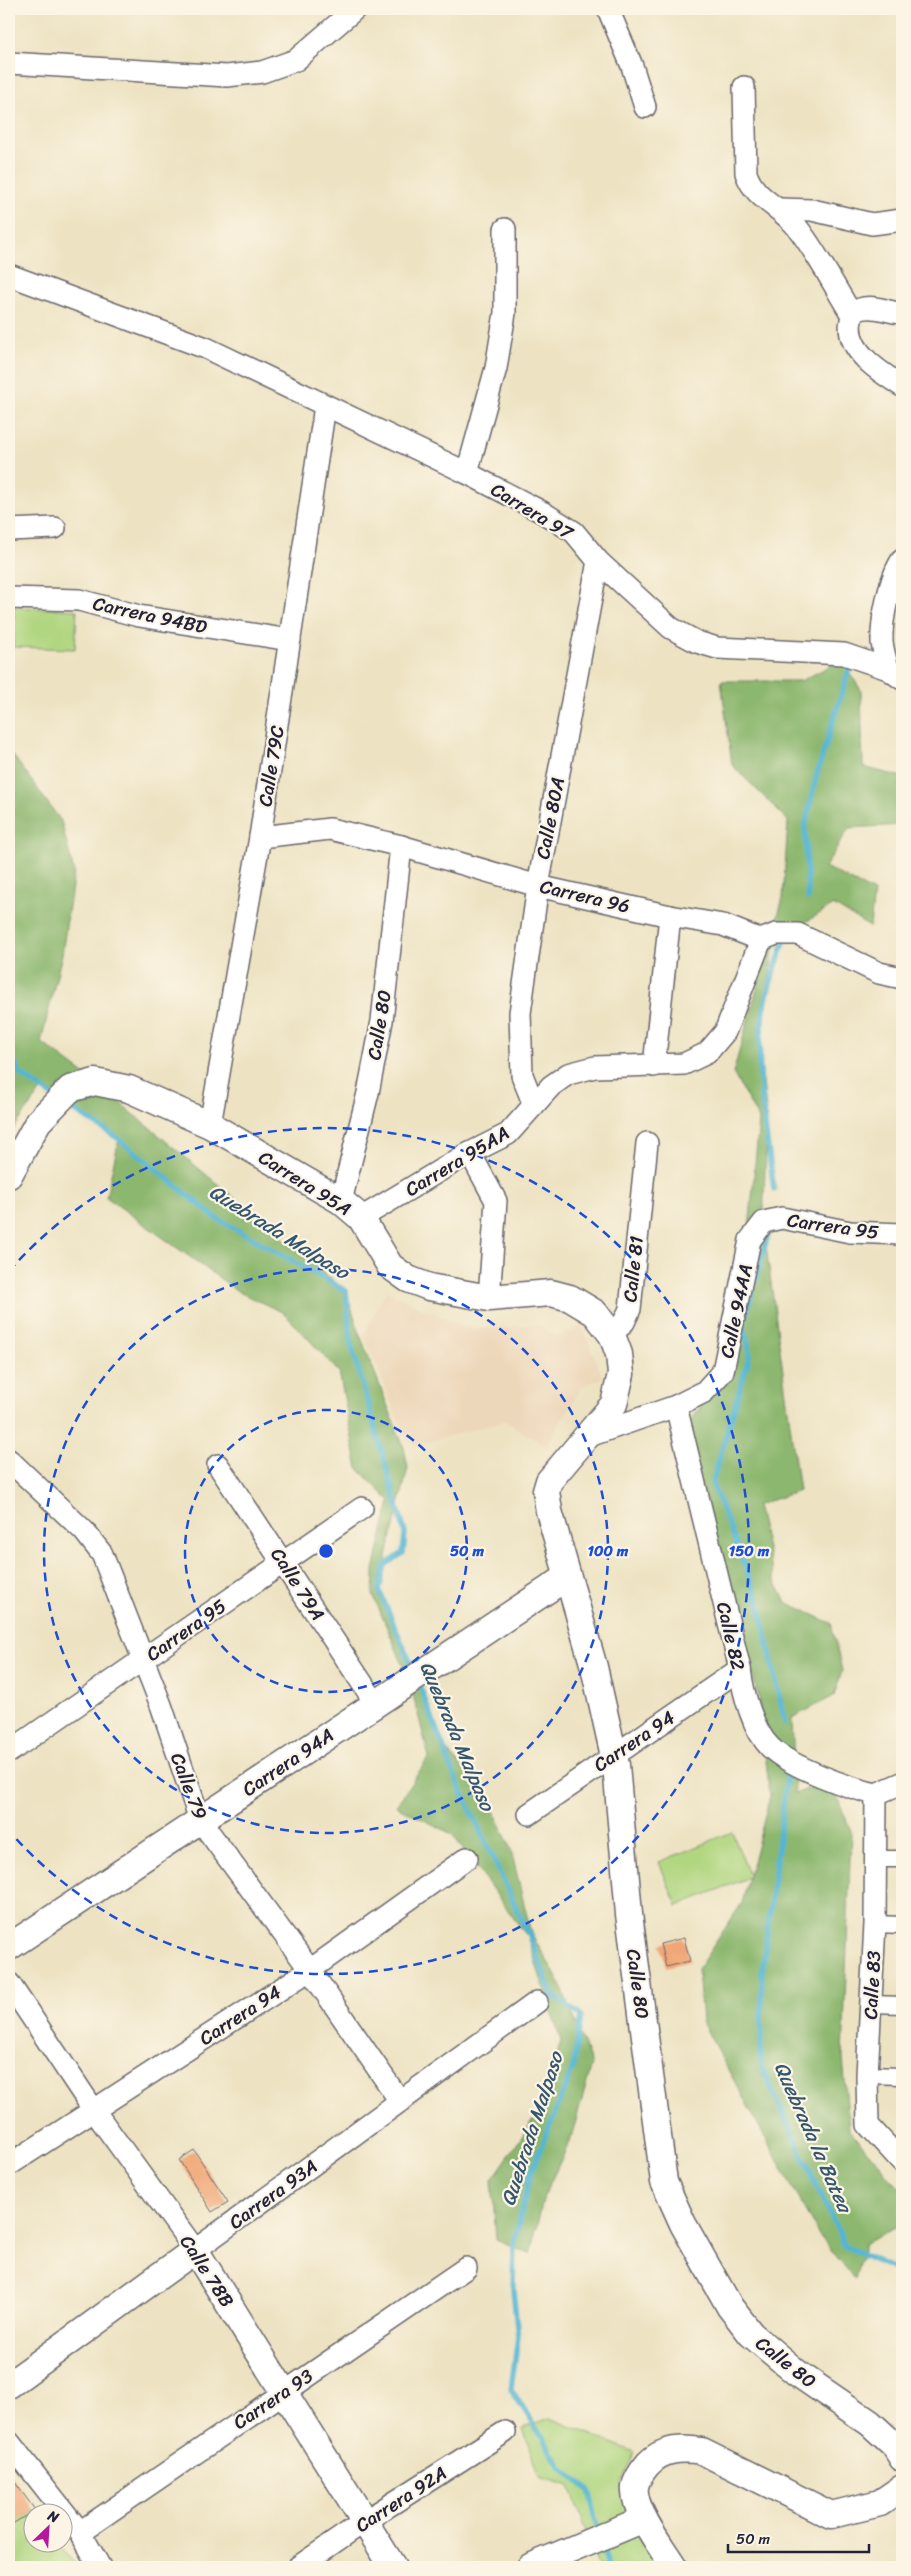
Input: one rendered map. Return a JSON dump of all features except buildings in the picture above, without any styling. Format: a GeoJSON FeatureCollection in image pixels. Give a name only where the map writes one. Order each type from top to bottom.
{"type":"FeatureCollection","features":[{"type":"Feature","properties":{"kind":"street"},"geometry":{"type":"LineString","coordinates":[[9,63],[227,76],[262,72],[296,60],[355,9]]}},
{"type":"Feature","properties":{"kind":"street"},"geometry":{"type":"LineString","coordinates":[[608,9],[632,66],[644,107]]}},
{"type":"Feature","properties":{"kind":"street"},"geometry":{"type":"LineString","coordinates":[[744,86],[746,173],[756,193],[780,209],[807,242],[852,315]]}},
{"type":"Feature","properties":{"kind":"street"},"geometry":{"type":"LineString","coordinates":[[780,209],[812,210],[872,224],[902,220]]}},
{"type":"Feature","properties":{"kind":"street"},"geometry":{"type":"LineString","coordinates":[[467,472],[496,368],[505,312],[505,229]]}},
{"type":"Feature","properties":{"kind":"street","name":"Carrera 97"},"geometry":{"type":"LineString","coordinates":[[9,275],[206,348],[467,472],[542,512],[574,532],[598,561],[671,628],[697,642],[717,648],[844,654],[895,674]]}},
{"type":"Feature","properties":{"kind":"street"},"geometry":{"type":"LineString","coordinates":[[902,313],[871,307],[859,309],[852,315],[849,326],[854,343],[867,361],[902,386]]}},
{"type":"Feature","properties":{"kind":"street","name":"Calle 79C"},"geometry":{"type":"LineString","coordinates":[[210,1125],[260,837],[325,406]]}},
{"type":"Feature","properties":{"kind":"street"},"geometry":{"type":"LineString","coordinates":[[9,530],[56,528]]}},
{"type":"Feature","properties":{"kind":"street"},"geometry":{"type":"LineString","coordinates":[[895,674],[882,642],[885,614],[891,587],[902,560]]}},
{"type":"Feature","properties":{"kind":"street","name":"Calle 80A"},"geometry":{"type":"LineString","coordinates":[[534,1105],[522,1075],[520,1013],[538,886],[598,561]]}},
{"type":"Feature","properties":{"kind":"street","name":"Carrera 94BD"},"geometry":{"type":"LineString","coordinates":[[9,598],[79,600],[139,616],[290,640]]}},
{"type":"Feature","properties":{"kind":"street","name":"Carrera 96"},"geometry":{"type":"LineString","coordinates":[[260,837],[330,829],[401,846],[538,886],[670,916],[722,924],[762,940]]}},
{"type":"Feature","properties":{"kind":"street","name":"Calle 80"},"geometry":{"type":"LineString","coordinates":[[341,1201],[368,1093],[382,1021],[401,846]]}},
{"type":"Feature","properties":{"kind":"street"},"geometry":{"type":"LineString","coordinates":[[654,1066],[670,916]]}},
{"type":"Feature","properties":{"kind":"street"},"geometry":{"type":"LineString","coordinates":[[762,940],[776,934],[798,934],[878,974],[902,978]]}},
{"type":"Feature","properties":{"kind":"street","name":"Carrera 95AA"},"geometry":{"type":"LineString","coordinates":[[361,1218],[470,1153],[508,1134],[551,1086],[568,1074],[582,1069],[684,1064],[707,1053],[725,1032],[762,940]]}},
{"type":"Feature","properties":{"kind":"street","name":"Carrera 95A"},"geometry":{"type":"LineString","coordinates":[[9,1174],[38,1122],[62,1098],[95,1082],[129,1089],[210,1125],[341,1201],[361,1218],[390,1266],[408,1278],[429,1288],[489,1298],[532,1293],[551,1293],[570,1298],[595,1313],[612,1336]]}},
{"type":"Feature","properties":{"kind":"street","name":"Calle 81"},"geometry":{"type":"LineString","coordinates":[[612,1336],[624,1322],[630,1309],[647,1143]]}},
{"type":"Feature","properties":{"kind":"street"},"geometry":{"type":"LineString","coordinates":[[470,1153],[496,1201],[489,1298]]}},
{"type":"Feature","properties":{"kind":"street","name":"Carrera 95"},"geometry":{"type":"LineString","coordinates":[[764,1222],[782,1218],[850,1232],[902,1234]]}},
{"type":"Feature","properties":{"kind":"street","name":"Calle 94AA"},"geometry":{"type":"LineString","coordinates":[[586,1436],[676,1406],[704,1392],[723,1370],[750,1240],[764,1222]]}},
{"type":"Feature","properties":{"kind":"street"},"geometry":{"type":"LineString","coordinates":[[586,1436],[614,1404],[621,1374],[619,1354],[612,1336]]}},
{"type":"Feature","properties":{"kind":"street","name":"Calle 82"},"geometry":{"type":"LineString","coordinates":[[676,1406],[740,1669],[743,1694],[751,1715],[769,1747],[783,1757],[843,1784],[876,1794]]}},
{"type":"Feature","properties":{"kind":"street","name":"Calle 80"},"geometry":{"type":"LineString","coordinates":[[586,1436],[558,1468],[549,1481],[546,1491],[549,1511],[566,1578],[594,1666],[614,1754],[629,1914],[664,2182],[683,2224],[730,2308],[751,2334],[797,2373],[870,2423],[894,2445],[902,2458]]}},
{"type":"Feature","properties":{"kind":"street","name":"Calle 79"},"geometry":{"type":"LineString","coordinates":[[9,1460],[84,1531],[102,1554],[144,1659],[200,1820],[310,1970],[400,2101]]}},
{"type":"Feature","properties":{"kind":"street","name":"Calle 79A"},"geometry":{"type":"LineString","coordinates":[[218,1465],[284,1562],[376,1704]]}},
{"type":"Feature","properties":{"kind":"street","name":"Carrera 95"},"geometry":{"type":"LineString","coordinates":[[9,1752],[362,1508]]}},
{"type":"Feature","properties":{"kind":"street","name":"Carrera 94A"},"geometry":{"type":"LineString","coordinates":[[9,1947],[566,1578]]}},
{"type":"Feature","properties":{"kind":"street","name":"Carrera 94"},"geometry":{"type":"LineString","coordinates":[[529,1814],[740,1669]]}},
{"type":"Feature","properties":{"kind":"street"},"geometry":{"type":"LineString","coordinates":[[876,1794],[902,1783]]}},
{"type":"Feature","properties":{"kind":"street"},"geometry":{"type":"LineString","coordinates":[[876,1794],[902,1794]]}},
{"type":"Feature","properties":{"kind":"street","name":"Calle 83"},"geometry":{"type":"LineString","coordinates":[[876,1794],[875,1924],[867,2075],[868,2125],[899,2154]]}},
{"type":"Feature","properties":{"kind":"street","name":"Carrera 94"},"geometry":{"type":"LineString","coordinates":[[9,2165],[310,1970],[467,1858]]}},
{"type":"Feature","properties":{"kind":"street"},"geometry":{"type":"LineString","coordinates":[[876,1859],[902,1859]]}},
{"type":"Feature","properties":{"kind":"street"},"geometry":{"type":"LineString","coordinates":[[875,1924],[902,1925]]}},
{"type":"Feature","properties":{"kind":"street","name":"Calle 78B"},"geometry":{"type":"LineString","coordinates":[[9,1983],[93,2109],[195,2250],[393,2567]]}},
{"type":"Feature","properties":{"kind":"street","name":"Carrera 93A"},"geometry":{"type":"LineString","coordinates":[[9,2385],[537,2002]]}},
{"type":"Feature","properties":{"kind":"street"},"geometry":{"type":"LineString","coordinates":[[872,2004],[902,2005]]}},
{"type":"Feature","properties":{"kind":"street"},"geometry":{"type":"LineString","coordinates":[[867,2075],[902,2076]]}},
{"type":"Feature","properties":{"kind":"street","name":"Carrera 93"},"geometry":{"type":"LineString","coordinates":[[80,2532],[466,2268]]}},
{"type":"Feature","properties":{"kind":"street","name":"Carrera 92A"},"geometry":{"type":"LineString","coordinates":[[298,2567],[365,2521],[505,2432]]}},
{"type":"Feature","properties":{"kind":"street"},"geometry":{"type":"LineString","coordinates":[[9,2442],[80,2532],[100,2567]]}},
{"type":"Feature","properties":{"kind":"street"},"geometry":{"type":"LineString","coordinates":[[674,2567],[636,2522],[638,2503],[635,2488],[640,2475],[656,2456],[685,2448],[702,2451],[831,2515],[880,2503],[902,2488]]}},
{"type":"Feature","properties":{"kind":"street"},"geometry":{"type":"LineString","coordinates":[[530,2567],[636,2522]]}},
{"type":"Feature","properties":{"kind":"shaded area"},"geometry":{"type":"Polygon","coordinates":[[[386,1291],[466,1329],[539,1325],[556,1337],[582,1326],[603,1378],[582,1387],[546,1446],[505,1421],[415,1445],[403,1432],[364,1335],[386,1291]]]}},
{"type":"Feature","properties":{"kind":"green space"},"geometry":{"type":"Polygon","coordinates":[[[14,607],[77,610],[75,649],[13,647],[14,607]]]}},
{"type":"Feature","properties":{"kind":"green space"},"geometry":{"type":"Polygon","coordinates":[[[841,660],[861,690],[863,767],[902,777],[902,825],[849,828],[825,867],[874,892],[870,927],[833,905],[774,942],[760,1053],[767,1118],[763,1223],[799,1491],[757,1505],[774,1579],[786,1602],[831,1623],[842,1671],[834,1696],[792,1718],[795,1794],[830,1780],[851,1831],[843,2058],[849,2129],[902,2191],[902,2225],[865,2242],[855,2279],[818,2234],[702,2022],[698,1969],[742,1903],[770,1797],[759,1698],[684,1431],[725,1369],[748,1241],[759,1120],[733,1073],[783,898],[788,821],[732,765],[721,681],[801,681],[841,660]]]}},
{"type":"Feature","properties":{"kind":"green space"},"geometry":{"type":"Polygon","coordinates":[[[9,750],[61,821],[74,872],[62,954],[41,1042],[95,1082],[346,1291],[360,1335],[404,1448],[408,1468],[379,1590],[442,1745],[490,1800],[511,1850],[531,1933],[560,1983],[592,2065],[570,2141],[544,2196],[530,2254],[496,2240],[492,2180],[543,2106],[561,2041],[527,1936],[452,1834],[396,1806],[429,1757],[409,1679],[373,1595],[374,1570],[390,1501],[358,1469],[339,1372],[284,1313],[239,1292],[106,1197],[119,1139],[42,1089],[9,1135],[9,750]]]}},
{"type":"Feature","properties":{"kind":"green space"},"geometry":{"type":"Polygon","coordinates":[[[732,1832],[750,1877],[677,1906],[659,1862],[732,1832]]]}},
{"type":"Feature","properties":{"kind":"green space"},"geometry":{"type":"Polygon","coordinates":[[[550,2418],[635,2452],[622,2481],[635,2527],[655,2567],[598,2567],[570,2486],[539,2477],[523,2428],[550,2418]]]}},
{"type":"Feature","properties":{"kind":"green space"},"geometry":{"type":"Polygon","coordinates":[[[22,2518],[22,2554],[67,2554],[78,2567],[9,2567],[9,2526],[22,2518]]]}},
{"type":"Feature","properties":{"kind":"waterway","name":"Quebrada la Batea"},"geometry":{"type":"LineString","coordinates":[[808,898],[805,827],[816,777],[850,666]]}},
{"type":"Feature","properties":{"kind":"waterway","name":"Quebrada la Batea"},"geometry":{"type":"LineString","coordinates":[[774,1189],[761,1095],[760,1047],[762,1023],[768,993],[784,942]]}},
{"type":"Feature","properties":{"kind":"waterway","name":"Quebrada Malpaso"},"geometry":{"type":"LineString","coordinates":[[9,1047],[20,1074],[54,1097]]}},
{"type":"Feature","properties":{"kind":"waterway","name":"Quebrada Malpaso"},"geometry":{"type":"LineString","coordinates":[[66,1105],[119,1139],[216,1218],[346,1291],[351,1344],[405,1533],[403,1553],[385,1565],[379,1590],[414,1671]]}},
{"type":"Feature","properties":{"kind":"waterway","name":"Quebrada la Batea"},"geometry":{"type":"LineString","coordinates":[[770,1227],[744,1323],[750,1354],[712,1483],[759,1602],[785,1723]]}},
{"type":"Feature","properties":{"kind":"waterway","name":"Quebrada Malpaso"},"geometry":{"type":"LineString","coordinates":[[418,1682],[455,1777],[529,1935],[552,1995],[581,2016],[573,2068],[530,2175],[514,2243],[513,2290],[518,2337],[511,2389],[562,2468],[589,2490],[599,2530]]}},
{"type":"Feature","properties":{"kind":"waterway","name":"Quebrada la Batea"},"geometry":{"type":"LineString","coordinates":[[788,1767],[762,1973],[761,2066],[845,2246],[902,2273]]}},
{"type":"Feature","properties":{"kind":"waterway","name":"Quebrada Malpaso"},"geometry":{"type":"LineString","coordinates":[[602,2544],[608,2567]]}}]}
